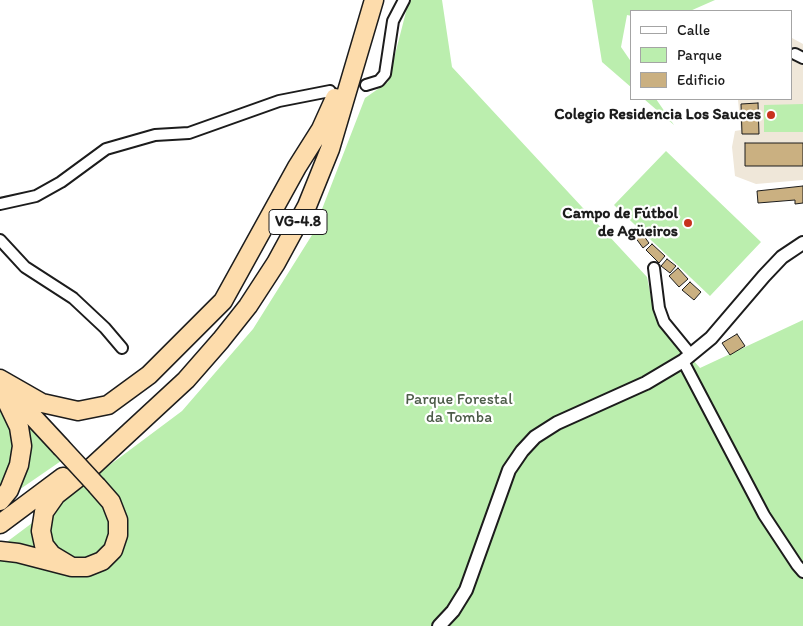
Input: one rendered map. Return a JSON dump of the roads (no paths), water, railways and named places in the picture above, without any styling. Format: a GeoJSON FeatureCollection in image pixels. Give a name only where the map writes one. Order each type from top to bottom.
{"type":"FeatureCollection","features":[{"type":"Feature","properties":{"kind":"highway"},"geometry":{"type":"LineString","coordinates":[[0,380],[42,403],[78,411],[108,405],[149,375],[224,301],[297,167],[333,106],[366,0]]}},
{"type":"Feature","properties":{"kind":"highway","name":"VG-4.8"},"geometry":{"type":"LineString","coordinates":[[0,524],[156,408],[186,380],[248,306],[276,263],[307,206],[330,149],[374,0]]}},
{"type":"Feature","properties":{"kind":"highway"},"geometry":{"type":"LineString","coordinates":[[0,380],[111,502],[118,520],[118,535],[113,550],[102,561],[87,567],[72,567],[0,550]]}},
{"type":"Feature","properties":{"kind":"highway"},"geometry":{"type":"LineString","coordinates":[[0,386],[19,426],[22,446],[19,465],[9,490],[0,501]]}},
{"type":"Feature","properties":{"kind":"highway"},"geometry":{"type":"LineString","coordinates":[[72,567],[52,555],[44,545],[40,531],[44,512],[56,495],[93,466],[156,408]]}},
{"type":"Feature","properties":{"kind":"street"},"geometry":{"type":"LineString","coordinates":[[366,85],[379,81],[385,74],[393,21],[404,0]]}},
{"type":"Feature","properties":{"kind":"street"},"geometry":{"type":"LineString","coordinates":[[0,204],[36,196],[61,182],[106,149],[155,135],[189,133],[279,101],[330,91]]}},
{"type":"Feature","properties":{"kind":"street"},"geometry":{"type":"LineString","coordinates":[[0,240],[25,267],[73,298],[105,328],[122,348]]}},
{"type":"Feature","properties":{"kind":"street"},"geometry":{"type":"LineString","coordinates":[[439,626],[453,611],[466,590],[509,470],[535,436],[557,423],[646,383],[687,358],[710,338],[782,257],[803,243]]}},
{"type":"Feature","properties":{"kind":"street"},"geometry":{"type":"LineString","coordinates":[[654,268],[658,308],[664,322],[687,358],[764,515],[803,572]]}},
{"type":"Feature","properties":{"kind":"place","name":"Colegio Residencia Los Sauces"},"geometry":{"type":"Point","coordinates":[771,115]}},
{"type":"Feature","properties":{"kind":"place","name":"Campo de Fútbol de Agüeiros"},"geometry":{"type":"Point","coordinates":[688,223]}},
{"type":"Feature","properties":{"kind":"park label","name":"Parque Forestal da Tomba"},"geometry":{"type":"Point","coordinates":[459,409]}}]}
